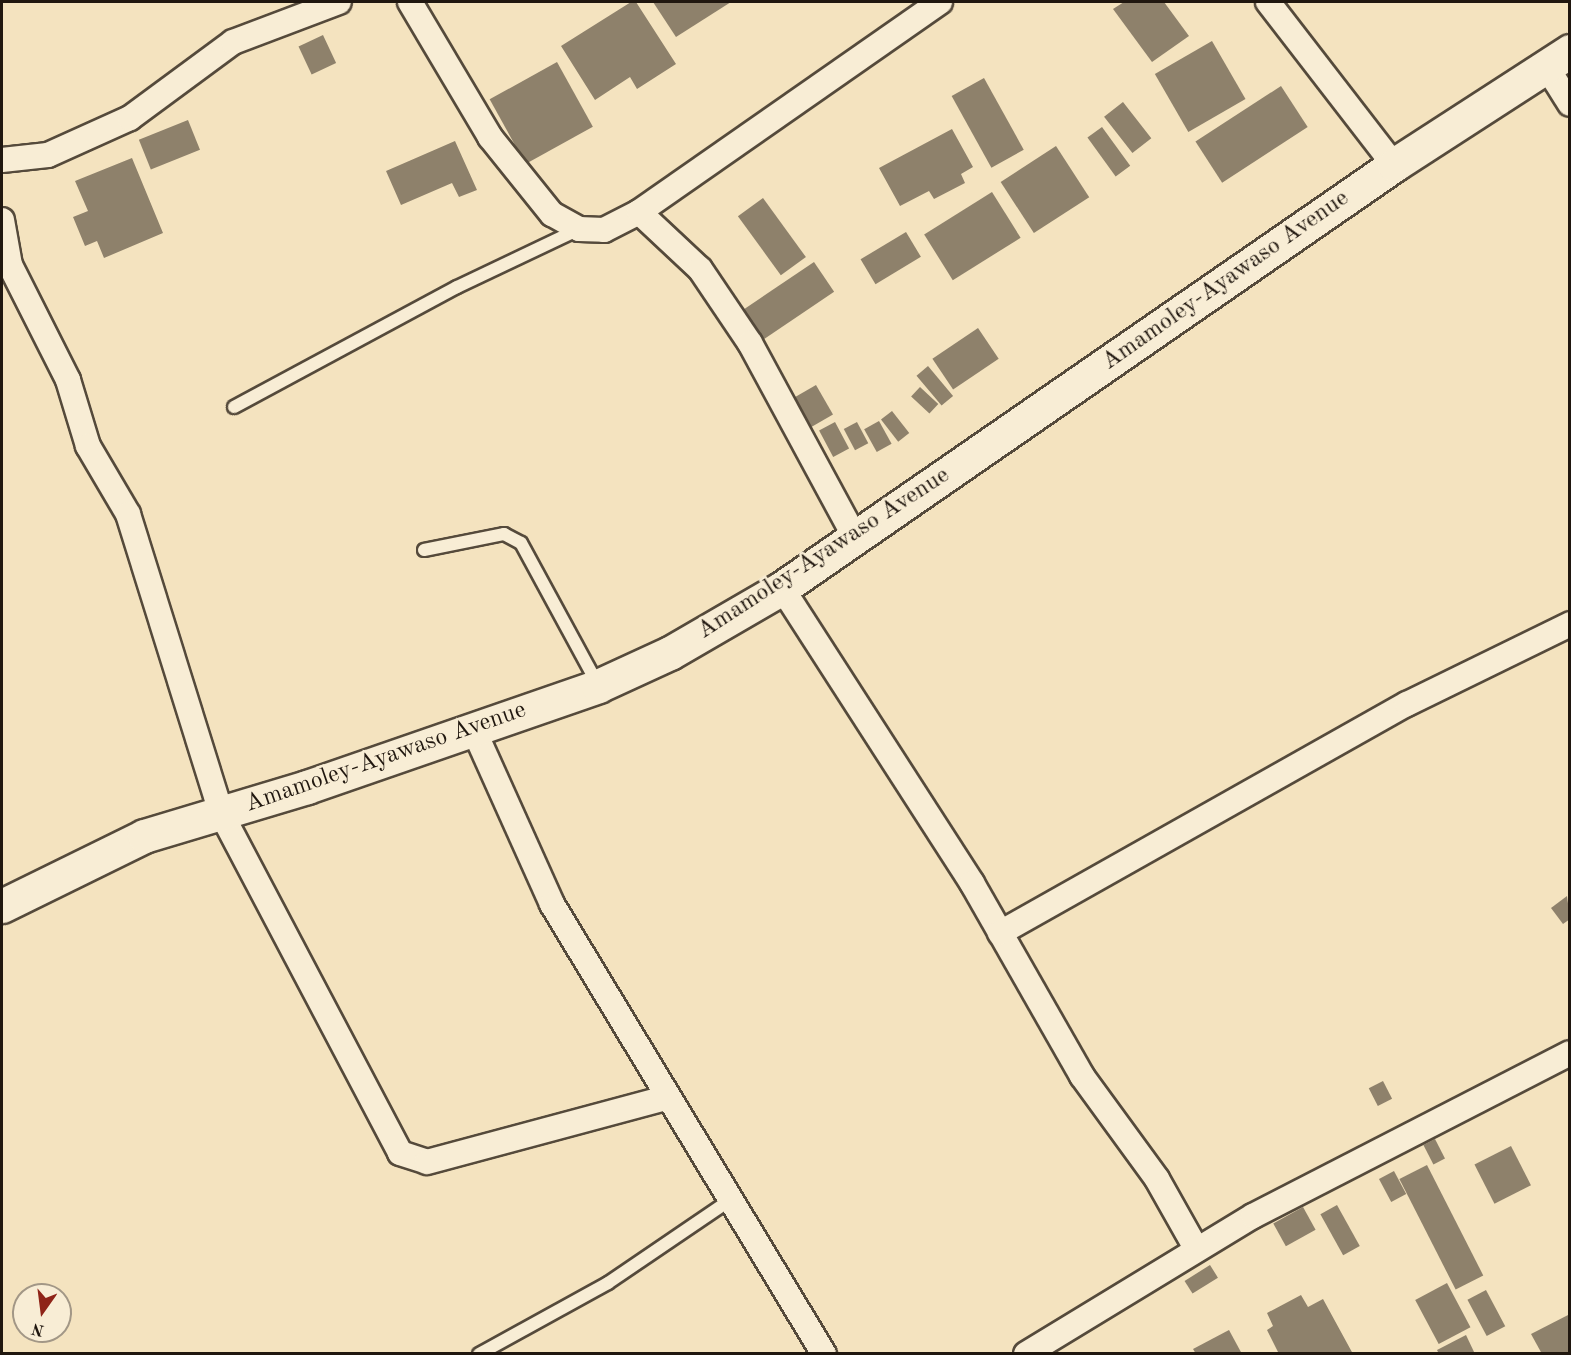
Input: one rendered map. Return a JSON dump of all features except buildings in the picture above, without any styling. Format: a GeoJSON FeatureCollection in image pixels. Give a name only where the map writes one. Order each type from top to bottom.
{"type":"FeatureCollection","features":[{"type":"Feature","properties":{"kind":"street"},"geometry":{"type":"LineString","coordinates":[[2,160],[48,155],[130,118],[233,42],[339,2]]}},
{"type":"Feature","properties":{"kind":"street"},"geometry":{"type":"LineString","coordinates":[[410,2],[509,164],[552,214],[579,229],[604,230],[639,212],[940,2]]}},
{"type":"Feature","properties":{"kind":"street"},"geometry":{"type":"LineString","coordinates":[[1268,2],[1394,165]]}},
{"type":"Feature","properties":{"kind":"street"},"geometry":{"type":"LineString","coordinates":[[1559,60],[1569,104]]}},
{"type":"Feature","properties":{"kind":"street","name":"Amamoley-Ayawaso Avenue"},"geometry":{"type":"LineString","coordinates":[[2,906],[144,836],[221,813],[598,686],[670,653],[782,588],[1394,165],[1559,60]]}},
{"type":"Feature","properties":{"kind":"street"},"geometry":{"type":"LineString","coordinates":[[639,212],[700,269],[750,343],[855,537]]}},
{"type":"Feature","properties":{"kind":"street"},"geometry":{"type":"LineString","coordinates":[[2,220],[10,265],[68,380],[88,446],[128,514],[221,813],[400,1153],[428,1162],[666,1098]]}},
{"type":"Feature","properties":{"kind":"street"},"geometry":{"type":"LineString","coordinates":[[782,588],[1000,933],[1082,1076],[1157,1179],[1197,1250]]}},
{"type":"Feature","properties":{"kind":"street"},"geometry":{"type":"LineString","coordinates":[[1000,933],[1407,704],[1569,624]]}},
{"type":"Feature","properties":{"kind":"street"},"geometry":{"type":"LineString","coordinates":[[473,728],[552,904],[666,1098],[734,1197],[824,1353]]}},
{"type":"Feature","properties":{"kind":"street"},"geometry":{"type":"LineString","coordinates":[[1026,1353],[1197,1250],[1569,1053]]}},
{"type":"Feature","properties":{"kind":"lane"},"geometry":{"type":"LineString","coordinates":[[234,407],[457,287],[579,229]]}},
{"type":"Feature","properties":{"kind":"lane"},"geometry":{"type":"LineString","coordinates":[[424,550],[504,534],[520,543],[598,686]]}},
{"type":"Feature","properties":{"kind":"lane"},"geometry":{"type":"LineString","coordinates":[[479,1353],[608,1283],[734,1197]]}}]}
